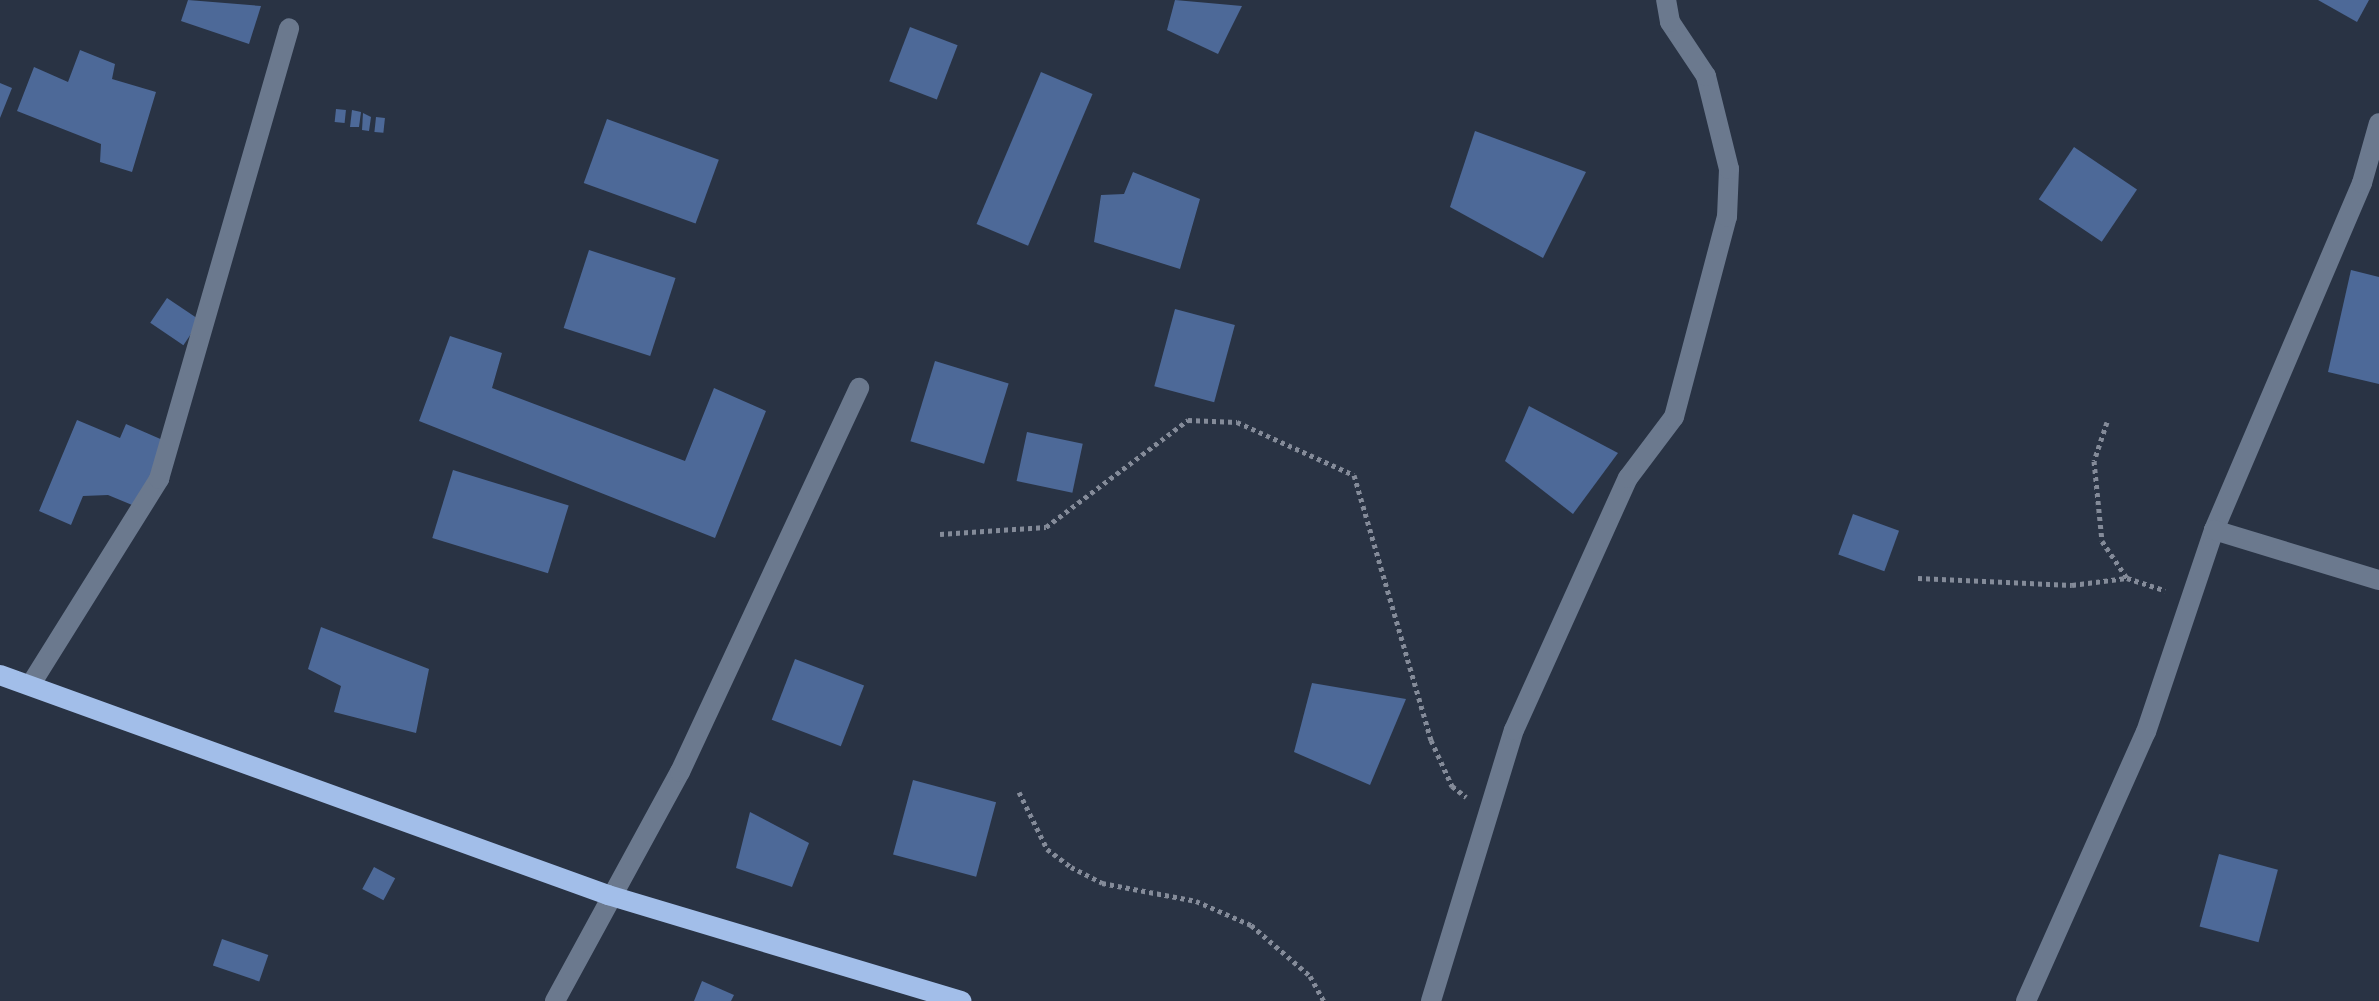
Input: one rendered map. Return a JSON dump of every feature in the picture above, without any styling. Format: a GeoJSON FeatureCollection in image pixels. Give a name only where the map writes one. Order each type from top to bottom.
{"type":"FeatureCollection","features":[{"type":"Feature","properties":{"kind":"main road"},"geometry":{"type":"LineString","coordinates":[[0,675],[608,895],[961,1001]]}},
{"type":"Feature","properties":{"kind":"street"},"geometry":{"type":"LineString","coordinates":[[1431,1001],[1492,816],[1514,730],[1622,491],[1674,417],[1727,217],[1729,169],[1706,76],[1670,22],[1666,0]]}},
{"type":"Feature","properties":{"kind":"street"},"geometry":{"type":"LineString","coordinates":[[31,684],[159,479],[289,28]]}},
{"type":"Feature","properties":{"kind":"street"},"geometry":{"type":"LineString","coordinates":[[2026,1001],[2146,732],[2193,600],[2214,530],[2362,183],[2379,123]]}},
{"type":"Feature","properties":{"kind":"street"},"geometry":{"type":"LineString","coordinates":[[555,1001],[608,895],[680,772],[859,388]]}},
{"type":"Feature","properties":{"kind":"street"},"geometry":{"type":"LineString","coordinates":[[2214,530],[2379,580]]}},
{"type":"Feature","properties":{"kind":"path"},"geometry":{"type":"LineString","coordinates":[[940,534],[1046,527],[1188,420],[1237,422],[1354,475],[1431,740],[1452,786],[1492,816]]}},
{"type":"Feature","properties":{"kind":"path"},"geometry":{"type":"LineString","coordinates":[[2107,422],[2094,461],[2102,541],[2127,578]]}},
{"type":"Feature","properties":{"kind":"path"},"geometry":{"type":"LineString","coordinates":[[1918,578],[2072,585],[2127,578],[2193,600]]}},
{"type":"Feature","properties":{"kind":"path"},"geometry":{"type":"LineString","coordinates":[[1019,792],[1047,849],[1071,867],[1102,883],[1196,901],[1251,925],[1310,976],[1324,1001]]}},
{"type":"Feature","properties":{"kind":"building"},"geometry":{"type":"Polygon","coordinates":[[[188,0],[261,6],[249,44],[181,21],[188,0]]]}},
{"type":"Feature","properties":{"kind":"building"},"geometry":{"type":"Polygon","coordinates":[[[1175,0],[1242,6],[1218,54],[1167,30],[1175,0]]]}},
{"type":"Feature","properties":{"kind":"building"},"geometry":{"type":"Polygon","coordinates":[[[2318,0],[2369,0],[2357,22],[2318,0]]]}},
{"type":"Feature","properties":{"kind":"building"},"geometry":{"type":"Polygon","coordinates":[[[910,27],[958,45],[937,99],[889,81],[910,27]]]}},
{"type":"Feature","properties":{"kind":"building"},"geometry":{"type":"Polygon","coordinates":[[[80,50],[115,64],[112,79],[156,92],[132,172],[100,162],[101,144],[17,111],[34,67],[68,82],[80,50]]]}},
{"type":"Feature","properties":{"kind":"building"},"geometry":{"type":"Polygon","coordinates":[[[1041,72],[1093,94],[1028,246],[977,224],[1041,72]]]}},
{"type":"Feature","properties":{"kind":"building"},"geometry":{"type":"Polygon","coordinates":[[[0,83],[12,88],[0,118],[0,83]]]}},
{"type":"Feature","properties":{"kind":"building"},"geometry":{"type":"Polygon","coordinates":[[[336,109],[346,110],[345,123],[335,122],[336,109]]]}},
{"type":"Feature","properties":{"kind":"building"},"geometry":{"type":"Polygon","coordinates":[[[352,110],[361,112],[359,127],[350,127],[352,110]]]}},
{"type":"Feature","properties":{"kind":"building"},"geometry":{"type":"Polygon","coordinates":[[[363,113],[371,117],[369,131],[362,130],[363,113]]]}},
{"type":"Feature","properties":{"kind":"building"},"geometry":{"type":"Polygon","coordinates":[[[376,117],[385,118],[383,133],[374,132],[376,117]]]}},
{"type":"Feature","properties":{"kind":"building"},"geometry":{"type":"Polygon","coordinates":[[[607,119],[719,160],[696,224],[584,183],[607,119]]]}},
{"type":"Feature","properties":{"kind":"building"},"geometry":{"type":"Polygon","coordinates":[[[1475,131],[1586,172],[1543,258],[1450,207],[1475,131]]]}},
{"type":"Feature","properties":{"kind":"building"},"geometry":{"type":"Polygon","coordinates":[[[2074,147],[2137,189],[2102,242],[2039,199],[2074,147]]]}},
{"type":"Feature","properties":{"kind":"building"},"geometry":{"type":"Polygon","coordinates":[[[1133,172],[1200,199],[1180,269],[1094,242],[1101,195],[1124,194],[1133,172]]]}},
{"type":"Feature","properties":{"kind":"building"},"geometry":{"type":"Polygon","coordinates":[[[589,250],[676,278],[650,356],[564,328],[589,250]]]}},
{"type":"Feature","properties":{"kind":"building"},"geometry":{"type":"Polygon","coordinates":[[[2351,270],[2379,277],[2379,384],[2328,372],[2351,270]]]}},
{"type":"Feature","properties":{"kind":"building"},"geometry":{"type":"Polygon","coordinates":[[[167,298],[200,320],[183,345],[150,323],[167,298]]]}},
{"type":"Feature","properties":{"kind":"building"},"geometry":{"type":"Polygon","coordinates":[[[1175,309],[1235,325],[1214,402],[1154,386],[1175,309]]]}},
{"type":"Feature","properties":{"kind":"building"},"geometry":{"type":"Polygon","coordinates":[[[450,336],[502,353],[492,388],[685,461],[714,388],[766,411],[715,538],[419,421],[450,336]]]}},
{"type":"Feature","properties":{"kind":"building"},"geometry":{"type":"Polygon","coordinates":[[[935,361],[1009,384],[984,464],[910,441],[935,361]]]}},
{"type":"Feature","properties":{"kind":"building"},"geometry":{"type":"Polygon","coordinates":[[[1529,406],[1618,453],[1573,514],[1505,461],[1529,406]]]}},
{"type":"Feature","properties":{"kind":"building"},"geometry":{"type":"Polygon","coordinates":[[[77,420],[120,438],[126,424],[165,441],[137,507],[108,495],[83,496],[71,525],[39,511],[77,420]]]}},
{"type":"Feature","properties":{"kind":"building"},"geometry":{"type":"Polygon","coordinates":[[[1027,432],[1083,444],[1072,493],[1017,481],[1027,432]]]}},
{"type":"Feature","properties":{"kind":"building"},"geometry":{"type":"Polygon","coordinates":[[[453,470],[569,505],[548,573],[432,538],[453,470]]]}},
{"type":"Feature","properties":{"kind":"building"},"geometry":{"type":"Polygon","coordinates":[[[1853,514],[1899,531],[1884,571],[1838,554],[1853,514]]]}},
{"type":"Feature","properties":{"kind":"building"},"geometry":{"type":"Polygon","coordinates":[[[321,627],[429,669],[416,733],[334,712],[341,686],[308,669],[321,627]]]}},
{"type":"Feature","properties":{"kind":"building"},"geometry":{"type":"Polygon","coordinates":[[[795,659],[864,686],[841,746],[772,720],[795,659]]]}},
{"type":"Feature","properties":{"kind":"building"},"geometry":{"type":"Polygon","coordinates":[[[1312,683],[1406,699],[1370,785],[1294,752],[1312,683]]]}},
{"type":"Feature","properties":{"kind":"building"},"geometry":{"type":"Polygon","coordinates":[[[913,780],[996,802],[976,877],[893,854],[913,780]]]}},
{"type":"Feature","properties":{"kind":"building"},"geometry":{"type":"Polygon","coordinates":[[[750,812],[809,843],[792,887],[736,868],[750,812]]]}},
{"type":"Feature","properties":{"kind":"building"},"geometry":{"type":"Polygon","coordinates":[[[2219,854],[2278,870],[2259,942],[2200,926],[2219,854]]]}},
{"type":"Feature","properties":{"kind":"building"},"geometry":{"type":"Polygon","coordinates":[[[374,867],[395,878],[383,900],[362,889],[374,867]]]}},
{"type":"Feature","properties":{"kind":"building"},"geometry":{"type":"Polygon","coordinates":[[[222,939],[268,955],[259,981],[213,965],[222,939]]]}},
{"type":"Feature","properties":{"kind":"building"},"geometry":{"type":"Polygon","coordinates":[[[702,981],[734,995],[731,1001],[694,1001],[702,981]]]}}]}
